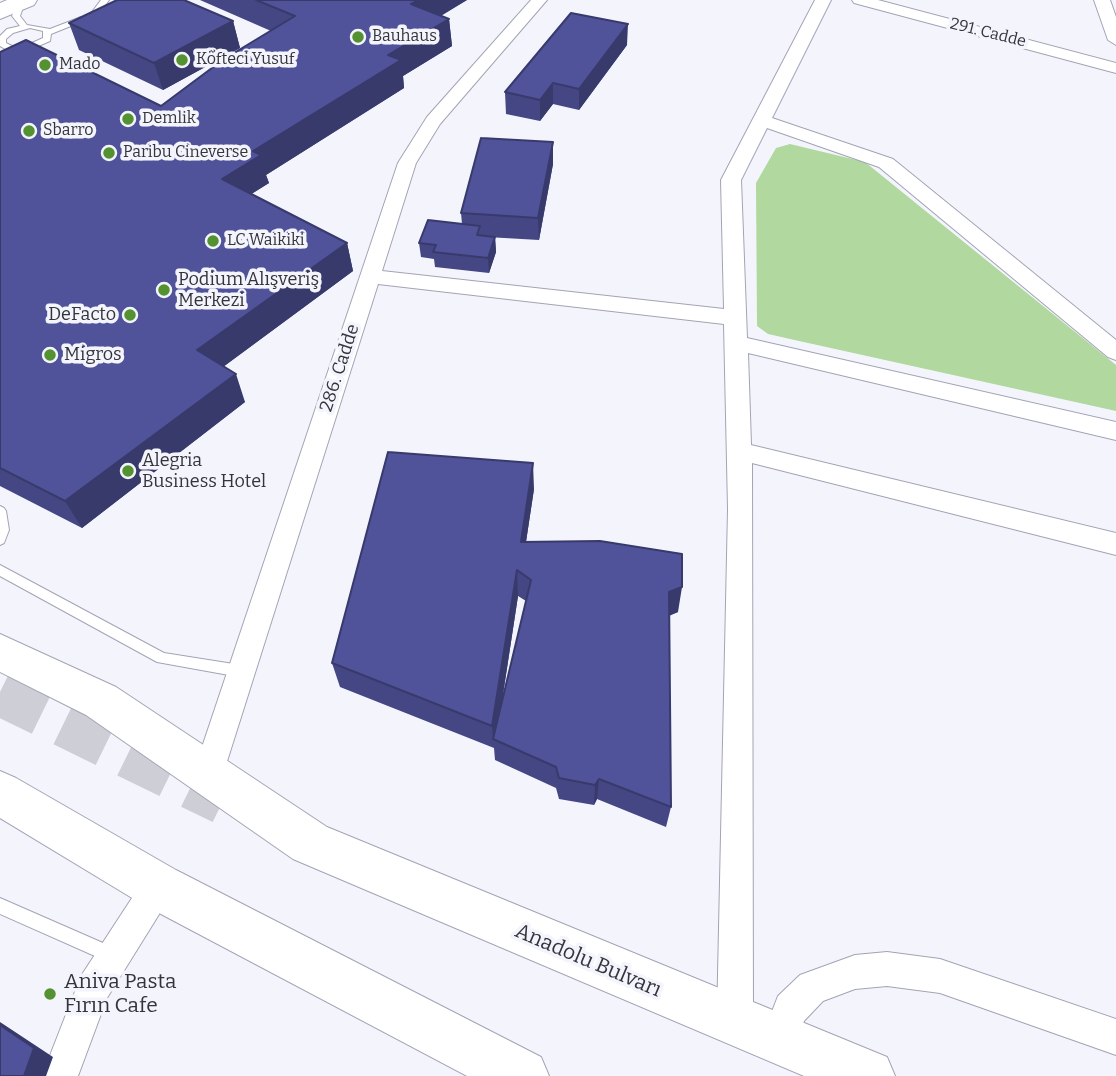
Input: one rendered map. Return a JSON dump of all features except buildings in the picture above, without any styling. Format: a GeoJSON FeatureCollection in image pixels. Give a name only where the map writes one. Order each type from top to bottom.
{"type":"FeatureCollection","features":[{"type":"Feature","properties":{"kind":"main road","name":"Anadolu Bulvarı"},"geometry":{"type":"LineString","coordinates":[[0,652],[100,701],[310,843],[868,1076]]}},
{"type":"Feature","properties":{"kind":"main road"},"geometry":{"type":"LineString","coordinates":[[0,793],[159,887],[522,1076]]}},
{"type":"Feature","properties":{"kind":"street","name":"286. Cadde"},"geometry":{"type":"LineString","coordinates":[[208,774],[407,163],[433,121],[539,0]]}},
{"type":"Feature","properties":{"kind":"street"},"geometry":{"type":"LineString","coordinates":[[757,1031],[731,180],[823,0]]}},
{"type":"Feature","properties":{"kind":"street","name":"291. Cadde"},"geometry":{"type":"LineString","coordinates":[[860,0],[1116,68]]}},
{"type":"Feature","properties":{"kind":"street"},"geometry":{"type":"LineString","coordinates":[[1102,0],[1116,40]]}},
{"type":"Feature","properties":{"kind":"street"},"geometry":{"type":"LineString","coordinates":[[760,120],[886,163],[1116,352]]}},
{"type":"Feature","properties":{"kind":"street"},"geometry":{"type":"LineString","coordinates":[[370,276],[735,318]]}},
{"type":"Feature","properties":{"kind":"street"},"geometry":{"type":"LineString","coordinates":[[736,343],[1116,431]]}},
{"type":"Feature","properties":{"kind":"street"},"geometry":{"type":"LineString","coordinates":[[739,451],[1116,544]]}},
{"type":"Feature","properties":{"kind":"street"},"geometry":{"type":"LineString","coordinates":[[60,1076],[93,988],[159,887]]}},
{"type":"Feature","properties":{"kind":"street"},"geometry":{"type":"LineString","coordinates":[[757,1031],[791,1009],[812,987],[855,972],[887,970],[940,976],[1116,1037]]}},
{"type":"Feature","properties":{"kind":"lane"},"geometry":{"type":"LineString","coordinates":[[93,16],[105,0]]}},
{"type":"Feature","properties":{"kind":"lane"},"geometry":{"type":"LineString","coordinates":[[16,5],[16,16],[25,27]]}},
{"type":"Feature","properties":{"kind":"lane"},"geometry":{"type":"LineString","coordinates":[[48,32],[114,10]]}},
{"type":"Feature","properties":{"kind":"lane"},"geometry":{"type":"LineString","coordinates":[[25,27],[40,27],[48,32],[47,39],[31,47],[2,48],[2,34],[25,27]]}},
{"type":"Feature","properties":{"kind":"lane"},"geometry":{"type":"LineString","coordinates":[[0,511],[0,540]]}},
{"type":"Feature","properties":{"kind":"lane"},"geometry":{"type":"LineString","coordinates":[[0,570],[162,658],[240,671]]}},
{"type":"Feature","properties":{"kind":"lane"},"geometry":{"type":"LineString","coordinates":[[0,906],[114,956]]}},
{"type":"Feature","properties":{"kind":"green space"},"geometry":{"type":"Polygon","coordinates":[[[790,144],[865,162],[1116,365],[1116,411],[768,334],[757,326],[756,183],[776,148],[790,144]]]}},
{"type":"Feature","properties":{"kind":"tunnel"},"geometry":{"type":"LineString","coordinates":[[0,692],[223,801]]}},
{"type":"Feature","properties":{"kind":"place","name":"Bauhaus"},"geometry":{"type":"Point","coordinates":[358,37]}},
{"type":"Feature","properties":{"kind":"place","name":"Köfteci Yusuf"},"geometry":{"type":"Point","coordinates":[182,60]}},
{"type":"Feature","properties":{"kind":"place","name":"Mado"},"geometry":{"type":"Point","coordinates":[45,65]}},
{"type":"Feature","properties":{"kind":"place","name":"Demlik"},"geometry":{"type":"Point","coordinates":[128,119]}},
{"type":"Feature","properties":{"kind":"place","name":"Sbarro"},"geometry":{"type":"Point","coordinates":[29,131]}},
{"type":"Feature","properties":{"kind":"place","name":"Paribu Cineverse"},"geometry":{"type":"Point","coordinates":[109,153]}},
{"type":"Feature","properties":{"kind":"place","name":"LC Waikiki"},"geometry":{"type":"Point","coordinates":[213,241]}},
{"type":"Feature","properties":{"kind":"place","name":"Podium Alışveriş Merkezi"},"geometry":{"type":"Point","coordinates":[164,290]}},
{"type":"Feature","properties":{"kind":"place","name":"DeFacto"},"geometry":{"type":"Point","coordinates":[130,315]}},
{"type":"Feature","properties":{"kind":"place","name":"Migros"},"geometry":{"type":"Point","coordinates":[50,355]}},
{"type":"Feature","properties":{"kind":"place","name":"Alegria Business Hotel"},"geometry":{"type":"Point","coordinates":[128,471]}},
{"type":"Feature","properties":{"kind":"place","name":"Aniva Pasta Fırın Cafe"},"geometry":{"type":"Point","coordinates":[50,994]}}]}
